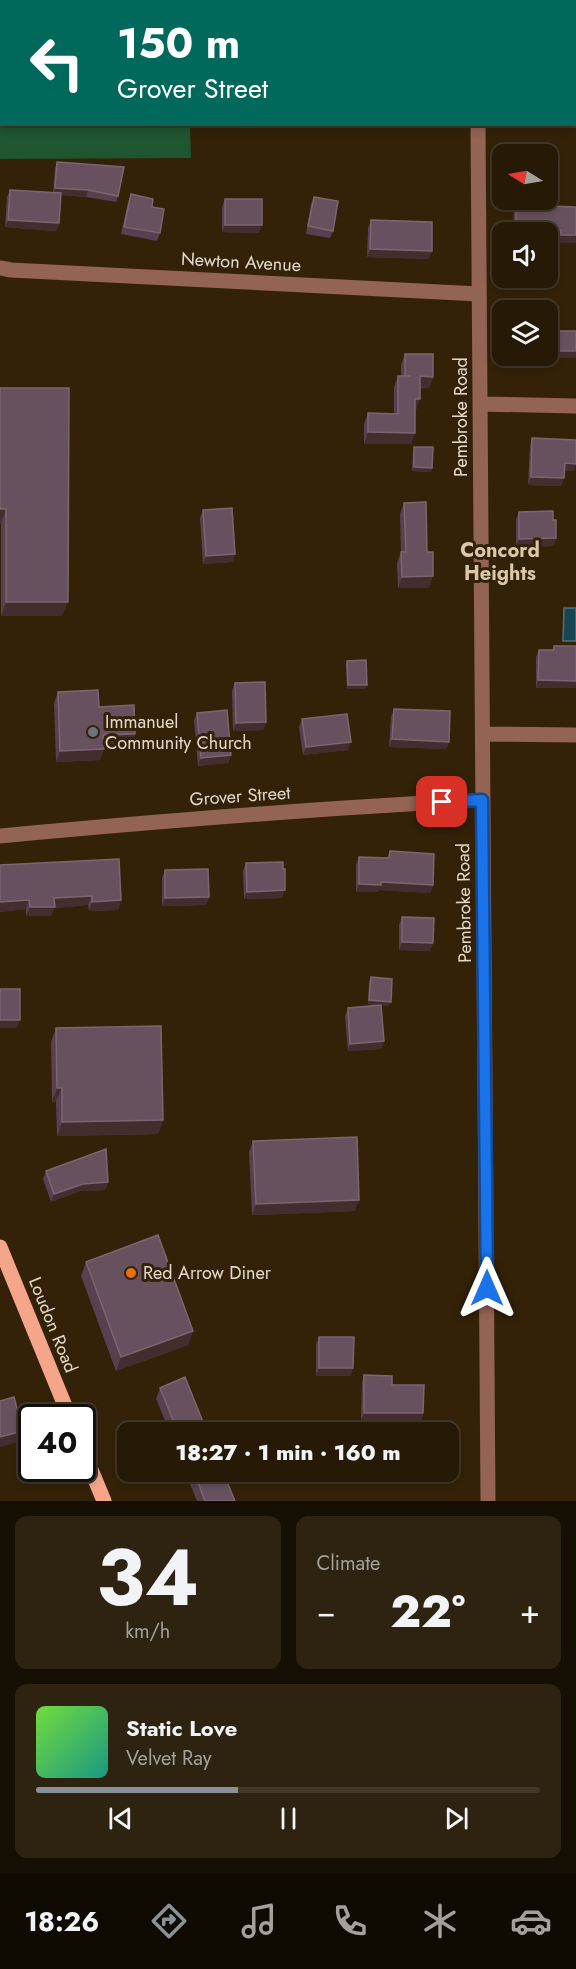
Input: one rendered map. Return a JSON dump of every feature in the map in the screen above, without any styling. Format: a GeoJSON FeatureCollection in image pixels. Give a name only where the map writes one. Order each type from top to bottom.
{"type":"FeatureCollection","features":[{"type":"Feature","properties":{"kind":"main road","name":"Loudon Road"},"geometry":{"type":"LineString","coordinates":[[0,1247],[64,1404]]}},
{"type":"Feature","properties":{"kind":"main road"},"geometry":{"type":"LineString","coordinates":[[96,1482],[104,1501]]}},
{"type":"Feature","properties":{"kind":"street","name":"Pembroke Road"},"geometry":{"type":"LineString","coordinates":[[478,126],[488,1501]]}},
{"type":"Feature","properties":{"kind":"street","name":"Newton Avenue"},"geometry":{"type":"LineString","coordinates":[[0,267],[10,270],[479,294]]}},
{"type":"Feature","properties":{"kind":"street"},"geometry":{"type":"LineString","coordinates":[[480,404],[576,406]]}},
{"type":"Feature","properties":{"kind":"street"},"geometry":{"type":"LineString","coordinates":[[483,734],[576,735]]}},
{"type":"Feature","properties":{"kind":"street","name":"Grover Street"},"geometry":{"type":"LineString","coordinates":[[0,836],[138,823],[482,800]]}},
{"type":"Feature","properties":{"kind":"green space"},"geometry":{"type":"Polygon","coordinates":[[[0,126],[190,126],[191,158],[0,159],[0,126]]]}},
{"type":"Feature","properties":{"kind":"water"},"geometry":{"type":"Polygon","coordinates":[[[564,608],[576,608],[576,641],[563,641],[564,608]]]}},
{"type":"Feature","properties":{"kind":"building"},"geometry":{"type":"Polygon","coordinates":[[[57,162],[124,167],[118,196],[88,190],[55,188],[57,162]]]}},
{"type":"Feature","properties":{"kind":"building"},"geometry":{"type":"Polygon","coordinates":[[[10,190],[61,193],[59,223],[8,220],[10,190]]]}},
{"type":"Feature","properties":{"kind":"building"},"geometry":{"type":"Polygon","coordinates":[[[131,194],[153,199],[152,207],[164,209],[160,233],[124,227],[131,194]]]}},
{"type":"Feature","properties":{"kind":"building"},"geometry":{"type":"Polygon","coordinates":[[[314,197],[338,201],[333,231],[308,226],[314,197]]]}},
{"type":"Feature","properties":{"kind":"building"},"geometry":{"type":"Polygon","coordinates":[[[225,199],[262,199],[262,225],[225,225],[225,199]]]}},
{"type":"Feature","properties":{"kind":"building"},"geometry":{"type":"Polygon","coordinates":[[[558,206],[576,207],[576,235],[561,235],[558,222],[516,222],[516,210],[558,210],[558,206]]]}},
{"type":"Feature","properties":{"kind":"building"},"geometry":{"type":"Polygon","coordinates":[[[371,220],[432,222],[432,251],[370,249],[371,220]]]}},
{"type":"Feature","properties":{"kind":"building"},"geometry":{"type":"Polygon","coordinates":[[[558,331],[576,331],[576,351],[558,351],[558,331]]]}},
{"type":"Feature","properties":{"kind":"building"},"geometry":{"type":"Polygon","coordinates":[[[405,354],[433,354],[433,377],[420,376],[420,399],[415,399],[415,433],[368,432],[368,413],[398,414],[398,376],[405,376],[405,354]]]}},
{"type":"Feature","properties":{"kind":"building"},"geometry":{"type":"Polygon","coordinates":[[[0,388],[69,388],[68,602],[6,602],[6,509],[0,509],[0,388]]]}},
{"type":"Feature","properties":{"kind":"building"},"geometry":{"type":"Polygon","coordinates":[[[532,438],[576,440],[576,464],[565,463],[564,478],[531,477],[532,438]]]}},
{"type":"Feature","properties":{"kind":"building"},"geometry":{"type":"Polygon","coordinates":[[[414,447],[433,447],[432,468],[414,467],[414,447]]]}},
{"type":"Feature","properties":{"kind":"building"},"geometry":{"type":"Polygon","coordinates":[[[426,502],[427,552],[433,552],[433,576],[402,577],[401,552],[406,552],[404,503],[426,502]]]}},
{"type":"Feature","properties":{"kind":"building"},"geometry":{"type":"Polygon","coordinates":[[[232,508],[235,554],[206,556],[203,510],[232,508]]]}},
{"type":"Feature","properties":{"kind":"building"},"geometry":{"type":"Polygon","coordinates":[[[553,511],[553,520],[556,520],[556,538],[519,539],[519,512],[553,511]]]}},
{"type":"Feature","properties":{"kind":"building"},"geometry":{"type":"Polygon","coordinates":[[[554,646],[576,646],[576,681],[538,680],[539,650],[554,650],[554,646]]]}},
{"type":"Feature","properties":{"kind":"building"},"geometry":{"type":"Polygon","coordinates":[[[366,660],[367,685],[348,685],[347,661],[366,660]]]}},
{"type":"Feature","properties":{"kind":"building"},"geometry":{"type":"Polygon","coordinates":[[[265,682],[266,722],[236,723],[235,683],[265,682]]]}},
{"type":"Feature","properties":{"kind":"building","name":"Immanuel Community Church"},"geometry":{"type":"Polygon","coordinates":[[[98,690],[99,707],[134,705],[135,734],[103,735],[104,749],[60,751],[58,692],[98,690]]]}},
{"type":"Feature","properties":{"kind":"building"},"geometry":{"type":"Polygon","coordinates":[[[394,709],[450,711],[449,742],[392,739],[394,709]]]}},
{"type":"Feature","properties":{"kind":"building"},"geometry":{"type":"Polygon","coordinates":[[[227,710],[231,755],[201,758],[197,713],[227,710]]]}},
{"type":"Feature","properties":{"kind":"building"},"geometry":{"type":"Polygon","coordinates":[[[347,714],[351,742],[306,747],[302,719],[347,714]]]}},
{"type":"Feature","properties":{"kind":"building"},"geometry":{"type":"Polygon","coordinates":[[[390,851],[434,854],[433,885],[381,882],[381,885],[359,884],[359,857],[389,858],[390,851]]]}},
{"type":"Feature","properties":{"kind":"building"},"geometry":{"type":"Polygon","coordinates":[[[119,859],[121,900],[92,902],[92,896],[54,898],[55,907],[30,907],[29,900],[0,902],[0,865],[119,859]]]}},
{"type":"Feature","properties":{"kind":"building"},"geometry":{"type":"Polygon","coordinates":[[[283,862],[285,890],[247,892],[246,863],[283,862]]]}},
{"type":"Feature","properties":{"kind":"building"},"geometry":{"type":"Polygon","coordinates":[[[208,869],[209,897],[165,898],[165,870],[208,869]]]}},
{"type":"Feature","properties":{"kind":"building"},"geometry":{"type":"Polygon","coordinates":[[[402,917],[434,918],[433,943],[402,942],[402,917]]]}},
{"type":"Feature","properties":{"kind":"building"},"geometry":{"type":"Polygon","coordinates":[[[371,977],[392,979],[391,1002],[369,1000],[371,977]]]}},
{"type":"Feature","properties":{"kind":"building"},"geometry":{"type":"Polygon","coordinates":[[[0,989],[20,989],[20,1020],[0,1020],[0,989]]]}},
{"type":"Feature","properties":{"kind":"building"},"geometry":{"type":"Polygon","coordinates":[[[381,1005],[384,1041],[350,1044],[348,1008],[381,1005]]]}},
{"type":"Feature","properties":{"kind":"building"},"geometry":{"type":"Polygon","coordinates":[[[161,1026],[163,1120],[62,1122],[62,1088],[57,1088],[56,1028],[161,1026]]]}},
{"type":"Feature","properties":{"kind":"building"},"geometry":{"type":"Polygon","coordinates":[[[357,1137],[359,1200],[256,1204],[253,1141],[357,1137]]]}},
{"type":"Feature","properties":{"kind":"building"},"geometry":{"type":"Polygon","coordinates":[[[106,1149],[108,1182],[83,1184],[54,1194],[46,1171],[106,1149]]]}},
{"type":"Feature","properties":{"kind":"building"},"geometry":{"type":"Polygon","coordinates":[[[158,1235],[193,1331],[121,1357],[86,1262],[158,1235]]]}},
{"type":"Feature","properties":{"kind":"building"},"geometry":{"type":"Polygon","coordinates":[[[319,1337],[354,1337],[353,1368],[319,1368],[319,1337]]]}},
{"type":"Feature","properties":{"kind":"building"},"geometry":{"type":"Polygon","coordinates":[[[364,1375],[392,1376],[392,1385],[424,1385],[423,1413],[364,1413],[364,1375]]]}},
{"type":"Feature","properties":{"kind":"building"},"geometry":{"type":"Polygon","coordinates":[[[185,1377],[203,1422],[174,1422],[160,1388],[185,1377]]]}},
{"type":"Feature","properties":{"kind":"building"},"geometry":{"type":"Polygon","coordinates":[[[14,1397],[18,1412],[18,1432],[0,1437],[0,1401],[14,1397]]]}},
{"type":"Feature","properties":{"kind":"building"},"geometry":{"type":"Polygon","coordinates":[[[198,1482],[227,1482],[235,1501],[205,1501],[198,1482]]]}},
{"type":"Feature","properties":{"kind":"place","name":"Immanuel Community Church"},"geometry":{"type":"Point","coordinates":[93,732]}},
{"type":"Feature","properties":{"kind":"place","name":"Red Arrow Diner"},"geometry":{"type":"Point","coordinates":[131,1273]}},
{"type":"Feature","properties":{"kind":"district","name":"Concord Heights"},"geometry":{"type":"Point","coordinates":[500,562]}},
{"type":"Feature","properties":{"kind":"route"},"geometry":{"type":"LineString","coordinates":[[442,802],[482,800],[487,1288]]}}]}
